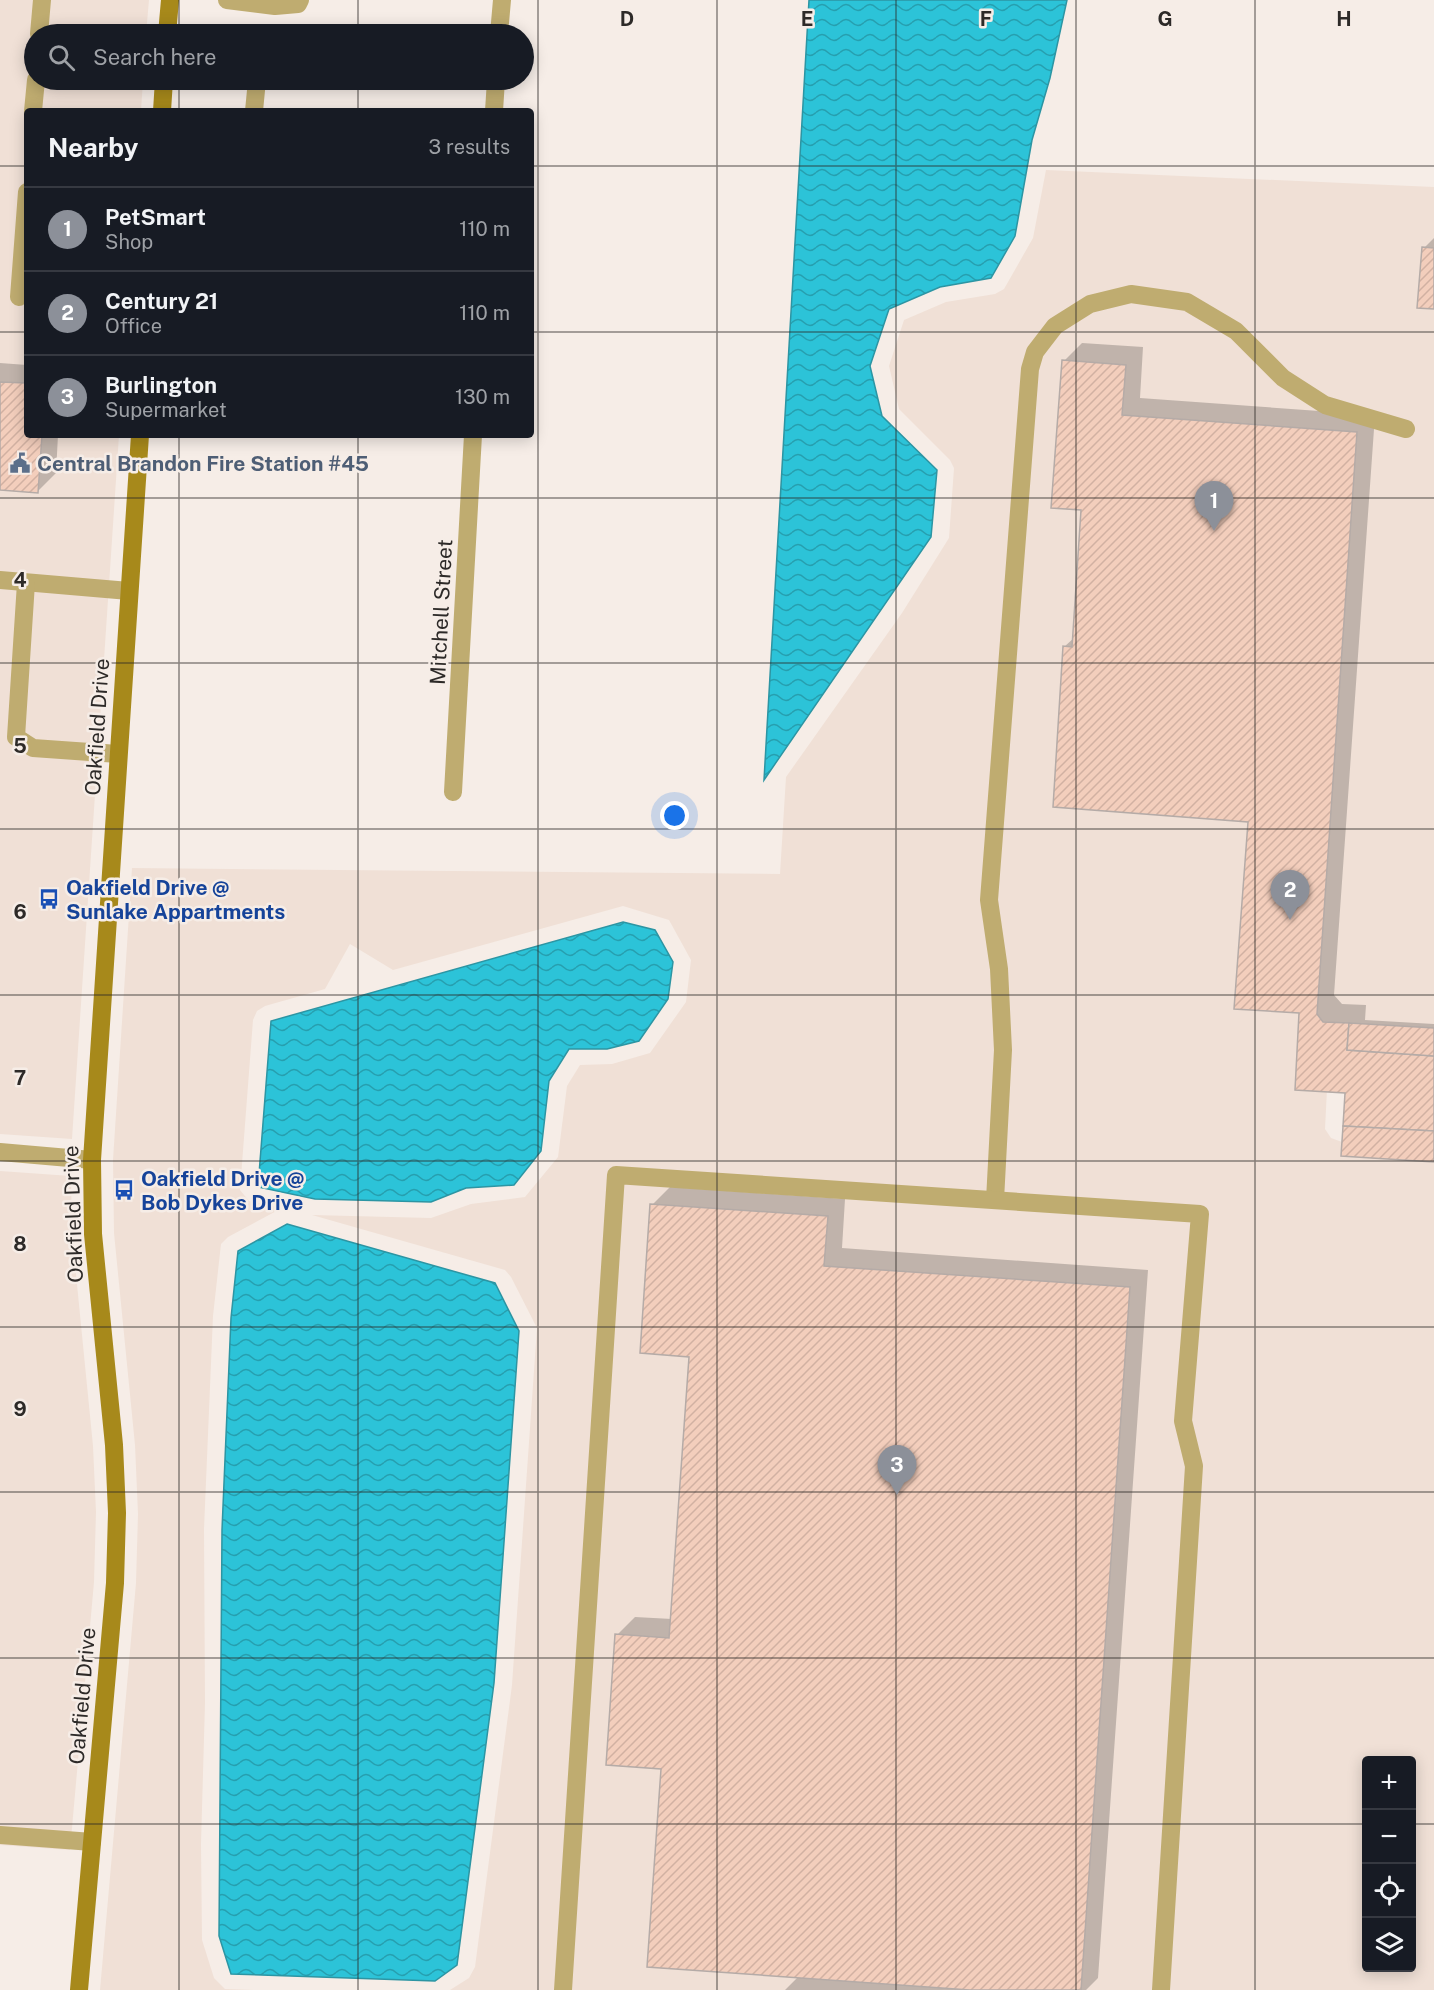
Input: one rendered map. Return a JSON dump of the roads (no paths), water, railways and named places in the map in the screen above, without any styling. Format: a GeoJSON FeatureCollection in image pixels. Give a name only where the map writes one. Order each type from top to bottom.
{"type":"FeatureCollection","features":[{"type":"Feature","properties":{"kind":"street"},"geometry":{"type":"LineString","coordinates":[[40,24],[42,0]]}},
{"type":"Feature","properties":{"kind":"street"},"geometry":{"type":"LineString","coordinates":[[168,24],[170,0]]}},
{"type":"Feature","properties":{"kind":"street"},"geometry":{"type":"LineString","coordinates":[[227,0],[275,6],[298,4],[300,0]]}},
{"type":"Feature","properties":{"kind":"street"},"geometry":{"type":"LineString","coordinates":[[500,24],[502,0]]}},
{"type":"Feature","properties":{"kind":"street"},"geometry":{"type":"LineString","coordinates":[[33,108],[35,90]]}},
{"type":"Feature","properties":{"kind":"street"},"geometry":{"type":"LineString","coordinates":[[162,108],[163,90]]}},
{"type":"Feature","properties":{"kind":"street"},"geometry":{"type":"LineString","coordinates":[[254,108],[256,90]]}},
{"type":"Feature","properties":{"kind":"street"},"geometry":{"type":"LineString","coordinates":[[494,108],[495,90]]}},
{"type":"Feature","properties":{"kind":"street"},"geometry":{"type":"LineString","coordinates":[[19,297],[24,231]]}},
{"type":"Feature","properties":{"kind":"street"},"geometry":{"type":"LineString","coordinates":[[995,1200],[1003,1050],[999,969],[989,900],[1029,381],[1035,352],[1055,326],[1090,304],[1131,294],[1187,302],[1236,331],[1284,378],[1325,405],[1406,429]]}},
{"type":"Feature","properties":{"kind":"street","name":"Oakfield Drive"},"geometry":{"type":"LineString","coordinates":[[79,1990],[115,1582],[117,1513],[113,1434],[93,1234],[92,1160],[140,438]]}},
{"type":"Feature","properties":{"kind":"street","name":"Mitchell Street"},"geometry":{"type":"LineString","coordinates":[[453,792],[473,438]]}},
{"type":"Feature","properties":{"kind":"street"},"geometry":{"type":"LineString","coordinates":[[0,580],[129,591]]}},
{"type":"Feature","properties":{"kind":"street"},"geometry":{"type":"LineString","coordinates":[[26,583],[16,737],[33,748],[118,754]]}},
{"type":"Feature","properties":{"kind":"street"},"geometry":{"type":"LineString","coordinates":[[0,1152],[92,1160]]}},
{"type":"Feature","properties":{"kind":"street"},"geometry":{"type":"LineString","coordinates":[[563,1990],[616,1175],[1200,1214],[1183,1421],[1194,1466],[1161,1990]]}},
{"type":"Feature","properties":{"kind":"street"},"geometry":{"type":"LineString","coordinates":[[0,1835],[92,1842]]}},
{"type":"Feature","properties":{"kind":"water"},"geometry":{"type":"Polygon","coordinates":[[[809,0],[1067,0],[1050,78],[1032,140],[1015,236],[991,278],[940,287],[889,309],[870,366],[882,416],[937,470],[931,537],[764,780],[809,0]]]}},
{"type":"Feature","properties":{"kind":"water"},"geometry":{"type":"Polygon","coordinates":[[[623,922],[655,930],[673,962],[668,999],[639,1041],[607,1049],[569,1049],[549,1081],[541,1151],[514,1185],[466,1188],[431,1202],[315,1199],[258,1187],[271,1021],[623,922]]]}},
{"type":"Feature","properties":{"kind":"water"},"geometry":{"type":"Polygon","coordinates":[[[287,1224],[495,1283],[519,1331],[494,1683],[457,1965],[435,1981],[231,1974],[219,1936],[222,1530],[231,1318],[238,1251],[287,1224]]]}},
{"type":"Feature","properties":{"kind":"place","name":"Central Brandon Fire Station #45"},"geometry":{"type":"Point","coordinates":[20,463]}},
{"type":"Feature","properties":{"kind":"place","name":"PetSmart"},"geometry":{"type":"Point","coordinates":[1214,531]}},
{"type":"Feature","properties":{"kind":"place","name":"Oakfield Drive @ Sunlake Appartments"},"geometry":{"type":"Point","coordinates":[49,899]}},
{"type":"Feature","properties":{"kind":"place","name":"Century 21"},"geometry":{"type":"Point","coordinates":[1290,920]}},
{"type":"Feature","properties":{"kind":"place","name":"Oakfield Drive @ Bob Dykes Drive"},"geometry":{"type":"Point","coordinates":[124,1190]}},
{"type":"Feature","properties":{"kind":"place","name":"Burlington"},"geometry":{"type":"Point","coordinates":[897,1495]}}]}
